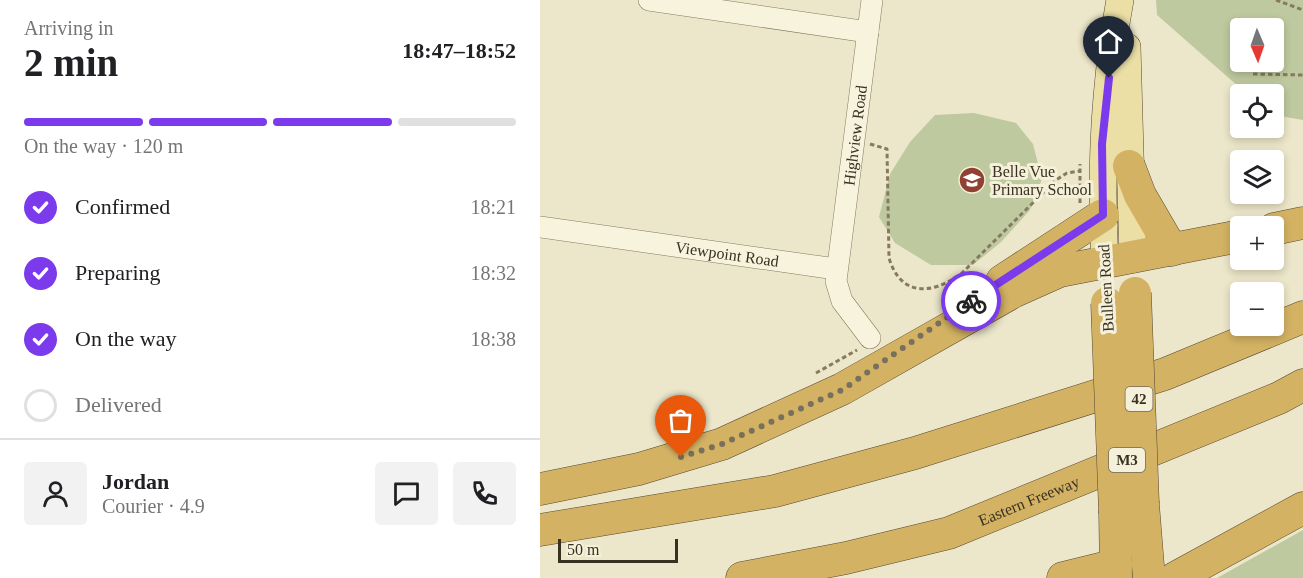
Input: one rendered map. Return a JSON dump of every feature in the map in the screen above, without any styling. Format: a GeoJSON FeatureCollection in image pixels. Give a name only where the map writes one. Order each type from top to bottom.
{"type":"FeatureCollection","features":[{"type":"Feature","properties":{"kind":"highway"},"geometry":{"type":"LineString","coordinates":[[1129,166],[1140,195],[1172,250]]}},
{"type":"Feature","properties":{"kind":"highway"},"geometry":{"type":"LineString","coordinates":[[842,390],[1037,256],[1103,215]]}},
{"type":"Feature","properties":{"kind":"highway"},"geometry":{"type":"LineString","coordinates":[[1284,227],[1303,223]]}},
{"type":"Feature","properties":{"kind":"highway"},"geometry":{"type":"LineString","coordinates":[[540,489],[639,469],[722,444],[842,390],[1038,279],[1060,271],[1230,238]]}},
{"type":"Feature","properties":{"kind":"highway","name":"Bulleen Road"},"geometry":{"type":"LineString","coordinates":[[1119,261],[1129,509],[1149,578]]}},
{"type":"Feature","properties":{"kind":"highway"},"geometry":{"type":"LineString","coordinates":[[540,530],[776,491],[915,453],[1165,374],[1303,316]]}},
{"type":"Feature","properties":{"kind":"highway","name":"Eastern Freeway"},"geometry":{"type":"LineString","coordinates":[[742,578],[846,558],[949,533],[1279,398],[1303,385]]}},
{"type":"Feature","properties":{"kind":"highway"},"geometry":{"type":"LineString","coordinates":[[540,516],[645,510],[776,491]]}},
{"type":"Feature","properties":{"kind":"highway"},"geometry":{"type":"LineString","coordinates":[[1175,578],[1303,508]]}},
{"type":"Feature","properties":{"kind":"highway","name":"Bulleen Road"},"geometry":{"type":"LineString","coordinates":[[1116,571],[1129,509]]}},
{"type":"Feature","properties":{"kind":"highway","name":"42"},"geometry":{"type":"LineString","coordinates":[[1063,578],[1116,571]]}},
{"type":"Feature","properties":{"kind":"main road","name":"Bulleen Road"},"geometry":{"type":"LineString","coordinates":[[1119,261],[1103,215],[1105,112],[1112,44],[1120,0]]}},
{"type":"Feature","properties":{"kind":"main road","name":"Bulleen Road"},"geometry":{"type":"LineString","coordinates":[[1119,261],[1129,166],[1128,0]]}},
{"type":"Feature","properties":{"kind":"street"},"geometry":{"type":"LineString","coordinates":[[649,0],[868,32]]}},
{"type":"Feature","properties":{"kind":"street","name":"Highview Road"},"geometry":{"type":"LineString","coordinates":[[836,269],[872,0]]}},
{"type":"Feature","properties":{"kind":"street","name":"Viewpoint Road"},"geometry":{"type":"LineString","coordinates":[[540,227],[836,269]]}},
{"type":"Feature","properties":{"kind":"street"},"geometry":{"type":"LineString","coordinates":[[836,269],[838,295],[870,338]]}},
{"type":"Feature","properties":{"kind":"path"},"geometry":{"type":"LineString","coordinates":[[1276,0],[1303,10]]}},
{"type":"Feature","properties":{"kind":"path"},"geometry":{"type":"LineString","coordinates":[[1253,74],[1303,75]]}},
{"type":"Feature","properties":{"kind":"path"},"geometry":{"type":"LineString","coordinates":[[853,141],[887,149],[889,258],[893,271],[901,281],[920,289],[944,286],[961,274],[1056,180],[1067,173],[1080,171]]}},
{"type":"Feature","properties":{"kind":"green space"},"geometry":{"type":"Polygon","coordinates":[[[1156,0],[1303,0],[1303,120],[1284,117],[1284,84],[1236,84],[1157,15],[1156,0]]]}},
{"type":"Feature","properties":{"kind":"green space"},"geometry":{"type":"Polygon","coordinates":[[[974,113],[1016,123],[1033,144],[1042,179],[1030,210],[1001,242],[973,265],[931,265],[895,243],[879,217],[890,174],[910,142],[935,115],[974,113]]]}},
{"type":"Feature","properties":{"kind":"green space"},"geometry":{"type":"Polygon","coordinates":[[[1303,530],[1303,578],[1217,578],[1303,530]]]}},
{"type":"Feature","properties":{"kind":"way so far"},"geometry":{"type":"LineString","coordinates":[[681,457],[722,444],[842,390],[971,301]]}},
{"type":"Feature","properties":{"kind":"place","name":"Belle Vue Primary School"},"geometry":{"type":"Point","coordinates":[972,180]}},
{"type":"Feature","properties":{"kind":"route"},"geometry":{"type":"LineString","coordinates":[[971,301],[1103,215],[1102,144],[1109,78]]}}]}
